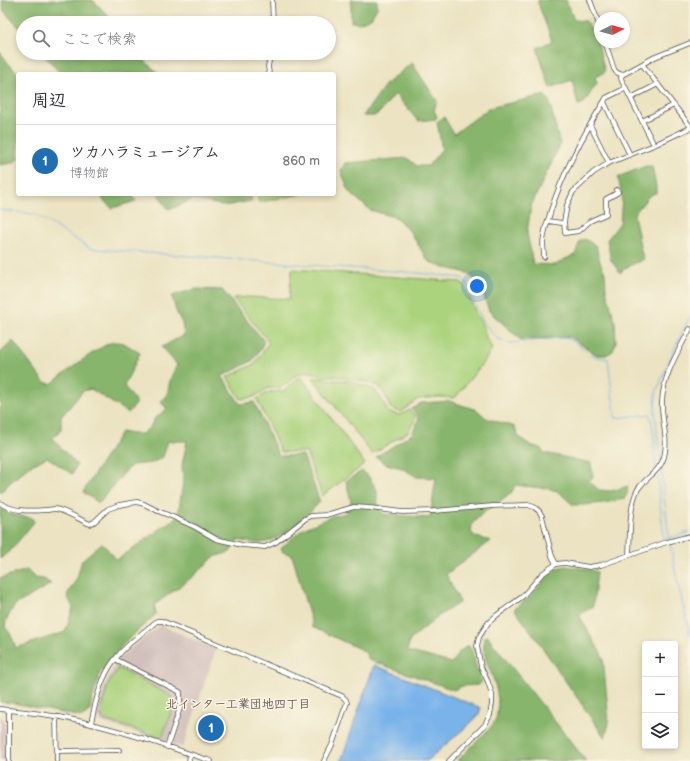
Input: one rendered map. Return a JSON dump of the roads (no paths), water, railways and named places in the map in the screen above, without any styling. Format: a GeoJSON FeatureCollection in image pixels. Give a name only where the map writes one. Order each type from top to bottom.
{"type":"FeatureCollection","features":[{"type":"Feature","properties":{"kind":"street"},"geometry":{"type":"LineString","coordinates":[[272,0],[273,16]]}},
{"type":"Feature","properties":{"kind":"street"},"geometry":{"type":"LineString","coordinates":[[590,0],[594,12]]}},
{"type":"Feature","properties":{"kind":"street"},"geometry":{"type":"LineString","coordinates":[[622,75],[655,57],[690,43]]}},
{"type":"Feature","properties":{"kind":"street"},"geometry":{"type":"LineString","coordinates":[[607,48],[614,69],[622,75]]}},
{"type":"Feature","properties":{"kind":"street"},"geometry":{"type":"LineString","coordinates":[[269,60],[269,72]]}},
{"type":"Feature","properties":{"kind":"street"},"geometry":{"type":"LineString","coordinates":[[616,190],[618,192],[617,193],[606,199],[606,214],[590,221],[579,231],[565,235],[564,222],[567,205],[573,192],[594,172],[690,127],[642,64]]}},
{"type":"Feature","properties":{"kind":"street"},"geometry":{"type":"LineString","coordinates":[[622,75],[622,81],[654,145]]}},
{"type":"Feature","properties":{"kind":"street"},"geometry":{"type":"LineString","coordinates":[[631,98],[658,84]]}},
{"type":"Feature","properties":{"kind":"street"},"geometry":{"type":"LineString","coordinates":[[544,257],[543,237],[556,195],[577,148],[606,98],[626,88]]}},
{"type":"Feature","properties":{"kind":"street"},"geometry":{"type":"LineString","coordinates":[[604,102],[630,155]]}},
{"type":"Feature","properties":{"kind":"street"},"geometry":{"type":"LineString","coordinates":[[642,121],[674,105]]}},
{"type":"Feature","properties":{"kind":"street"},"geometry":{"type":"LineString","coordinates":[[590,125],[609,164]]}},
{"type":"Feature","properties":{"kind":"street"},"geometry":{"type":"LineString","coordinates":[[548,221],[564,222]]}},
{"type":"Feature","properties":{"kind":"street"},"geometry":{"type":"LineString","coordinates":[[629,555],[631,515],[634,498],[639,488],[658,470],[664,456],[665,440],[662,404],[666,378],[690,329]]}},
{"type":"Feature","properties":{"kind":"street"},"geometry":{"type":"LineString","coordinates":[[0,503],[18,510],[61,510],[90,524],[108,509],[119,505],[137,502],[195,527],[216,539],[242,545],[265,547],[276,542],[311,516],[326,515],[354,507],[402,512],[434,512],[493,506],[528,505],[534,507],[542,516],[552,556],[556,564]]}},
{"type":"Feature","properties":{"kind":"street"},"geometry":{"type":"LineString","coordinates":[[449,761],[485,725],[490,715],[492,694],[481,667],[478,646],[479,637],[488,623],[522,597],[542,574],[556,564],[565,563],[589,567],[608,563],[667,542],[690,536]]}},
{"type":"Feature","properties":{"kind":"street"},"geometry":{"type":"LineString","coordinates":[[91,724],[101,684],[115,659],[157,621],[162,621],[342,696],[347,703],[332,745],[324,761]]}},
{"type":"Feature","properties":{"kind":"street"},"geometry":{"type":"LineString","coordinates":[[115,659],[180,692],[180,708],[168,746]]}},
{"type":"Feature","properties":{"kind":"street"},"geometry":{"type":"LineString","coordinates":[[0,709],[56,716],[91,724],[168,746],[211,761]]}},
{"type":"Feature","properties":{"kind":"street"},"geometry":{"type":"LineString","coordinates":[[9,761],[10,710]]}},
{"type":"Feature","properties":{"kind":"street"},"geometry":{"type":"LineString","coordinates":[[56,716],[57,761]]}},
{"type":"Feature","properties":{"kind":"street"},"geometry":{"type":"LineString","coordinates":[[57,751],[119,750]]}},
{"type":"Feature","properties":{"kind":"street"},"geometry":{"type":"LineString","coordinates":[[189,761],[190,754]]}},
{"type":"Feature","properties":{"kind":"water"},"geometry":{"type":"Polygon","coordinates":[[[374,665],[481,708],[479,714],[427,761],[341,761],[374,665]]]}},
{"type":"Feature","properties":{"kind":"waterway"},"geometry":{"type":"LineString","coordinates":[[0,210],[35,214],[91,249],[419,273],[462,278],[467,285],[485,324],[499,339],[511,343],[566,338],[577,343],[589,354],[608,359],[615,416],[616,418],[650,414],[654,436],[656,467]]}},
{"type":"Feature","properties":{"kind":"waterway"},"geometry":{"type":"LineString","coordinates":[[660,462],[655,412],[656,393],[690,316]]}},
{"type":"Feature","properties":{"kind":"waterway"},"geometry":{"type":"LineString","coordinates":[[661,467],[669,538],[690,532]]}},
{"type":"Feature","properties":{"kind":"waterway"},"geometry":{"type":"LineString","coordinates":[[657,472],[664,540],[669,538],[669,540]]}},
{"type":"Feature","properties":{"kind":"waterway"},"geometry":{"type":"LineString","coordinates":[[670,543],[690,635]]}},
{"type":"Feature","properties":{"kind":"place","name":"ツカハラミュージアム"},"geometry":{"type":"Point","coordinates":[211,728]}},
{"type":"Feature","properties":{"kind":"district","name":"北インター工業団地四丁目"},"geometry":{"type":"Point","coordinates":[238,704]}}]}
